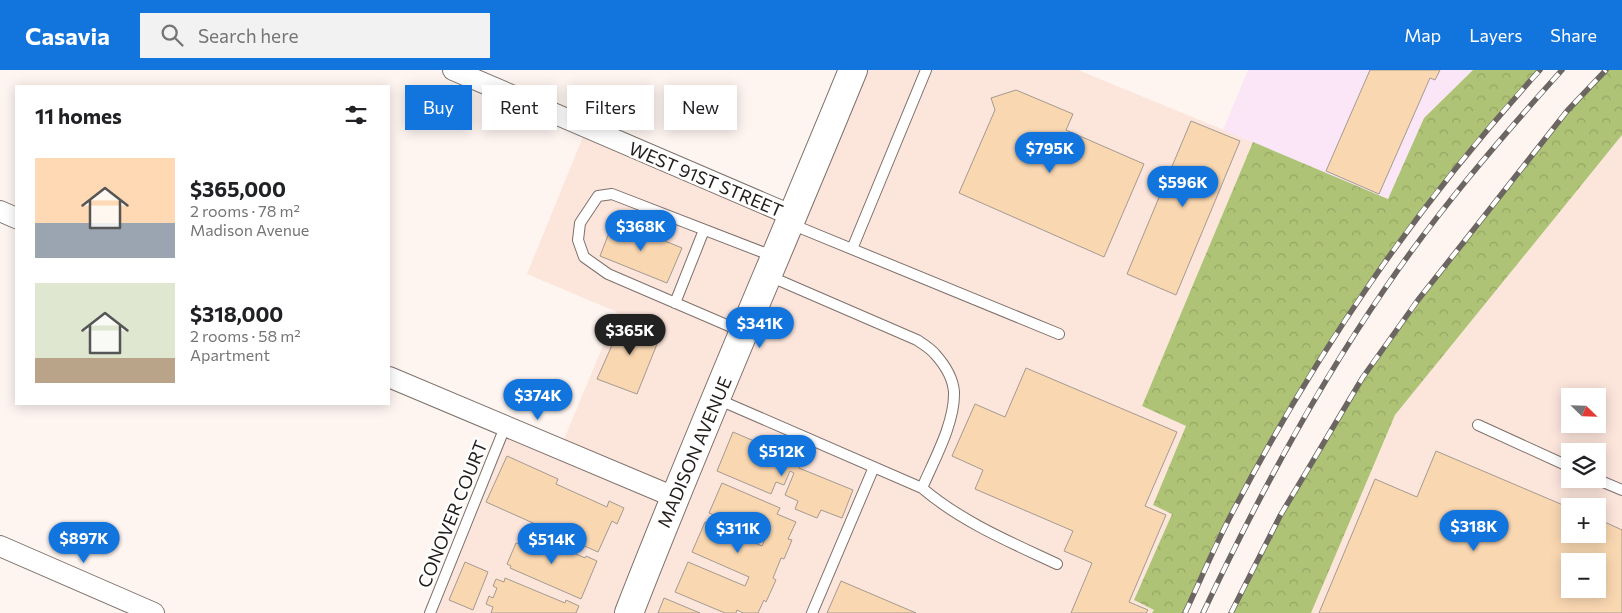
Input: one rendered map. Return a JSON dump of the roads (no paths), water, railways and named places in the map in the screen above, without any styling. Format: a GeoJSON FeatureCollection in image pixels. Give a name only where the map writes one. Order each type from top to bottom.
{"type":"FeatureCollection","features":[{"type":"Feature","properties":{"kind":"street","name":"WEST 91ST STREET"},"geometry":{"type":"LineString","coordinates":[[453,70],[792,220]]}},
{"type":"Feature","properties":{"kind":"street","name":"MADISON AVENUE"},"geometry":{"type":"LineString","coordinates":[[629,613],[674,497],[792,220],[853,70]]}},
{"type":"Feature","properties":{"kind":"street"},"geometry":{"type":"LineString","coordinates":[[0,211],[15,218]]}},
{"type":"Feature","properties":{"kind":"street"},"geometry":{"type":"LineString","coordinates":[[390,377],[674,497]]}},
{"type":"Feature","properties":{"kind":"street"},"geometry":{"type":"LineString","coordinates":[[0,546],[154,613]]}},
{"type":"Feature","properties":{"kind":"lane"},"geometry":{"type":"LineString","coordinates":[[852,249],[926,70]]}},
{"type":"Feature","properties":{"kind":"lane"},"geometry":{"type":"LineString","coordinates":[[744,332],[608,274],[584,257],[578,240],[580,223],[598,196],[612,194],[704,230],[917,340],[934,352],[947,369],[954,391],[952,412],[943,441],[922,488]]}},
{"type":"Feature","properties":{"kind":"lane"},"geometry":{"type":"LineString","coordinates":[[792,220],[852,249],[1059,334]]}},
{"type":"Feature","properties":{"kind":"lane"},"geometry":{"type":"LineString","coordinates":[[675,303],[704,230]]}},
{"type":"Feature","properties":{"kind":"lane"},"geometry":{"type":"LineString","coordinates":[[716,399],[922,488],[955,514],[1056,564]]}},
{"type":"Feature","properties":{"kind":"lane"},"geometry":{"type":"LineString","coordinates":[[1478,425],[1561,463]]}},
{"type":"Feature","properties":{"kind":"lane","name":"CONOVER COURT"},"geometry":{"type":"LineString","coordinates":[[430,613],[505,426]]}},
{"type":"Feature","properties":{"kind":"lane"},"geometry":{"type":"LineString","coordinates":[[812,613],[878,469]]}},
{"type":"Feature","properties":{"kind":"lane"},"geometry":{"type":"LineString","coordinates":[[1606,483],[1622,490]]}},
{"type":"Feature","properties":{"kind":"railway"},"geometry":{"type":"LineString","coordinates":[[1185,613],[1224,529],[1263,456],[1333,339],[1370,283],[1451,174],[1540,70]]}},
{"type":"Feature","properties":{"kind":"railway"},"geometry":{"type":"LineString","coordinates":[[1203,613],[1265,488],[1310,407],[1358,329],[1404,261],[1447,205],[1562,70]]}},
{"type":"Feature","properties":{"kind":"railway"},"geometry":{"type":"LineString","coordinates":[[1231,613],[1280,516],[1363,377],[1418,300],[1567,111],[1606,70]]}}]}
